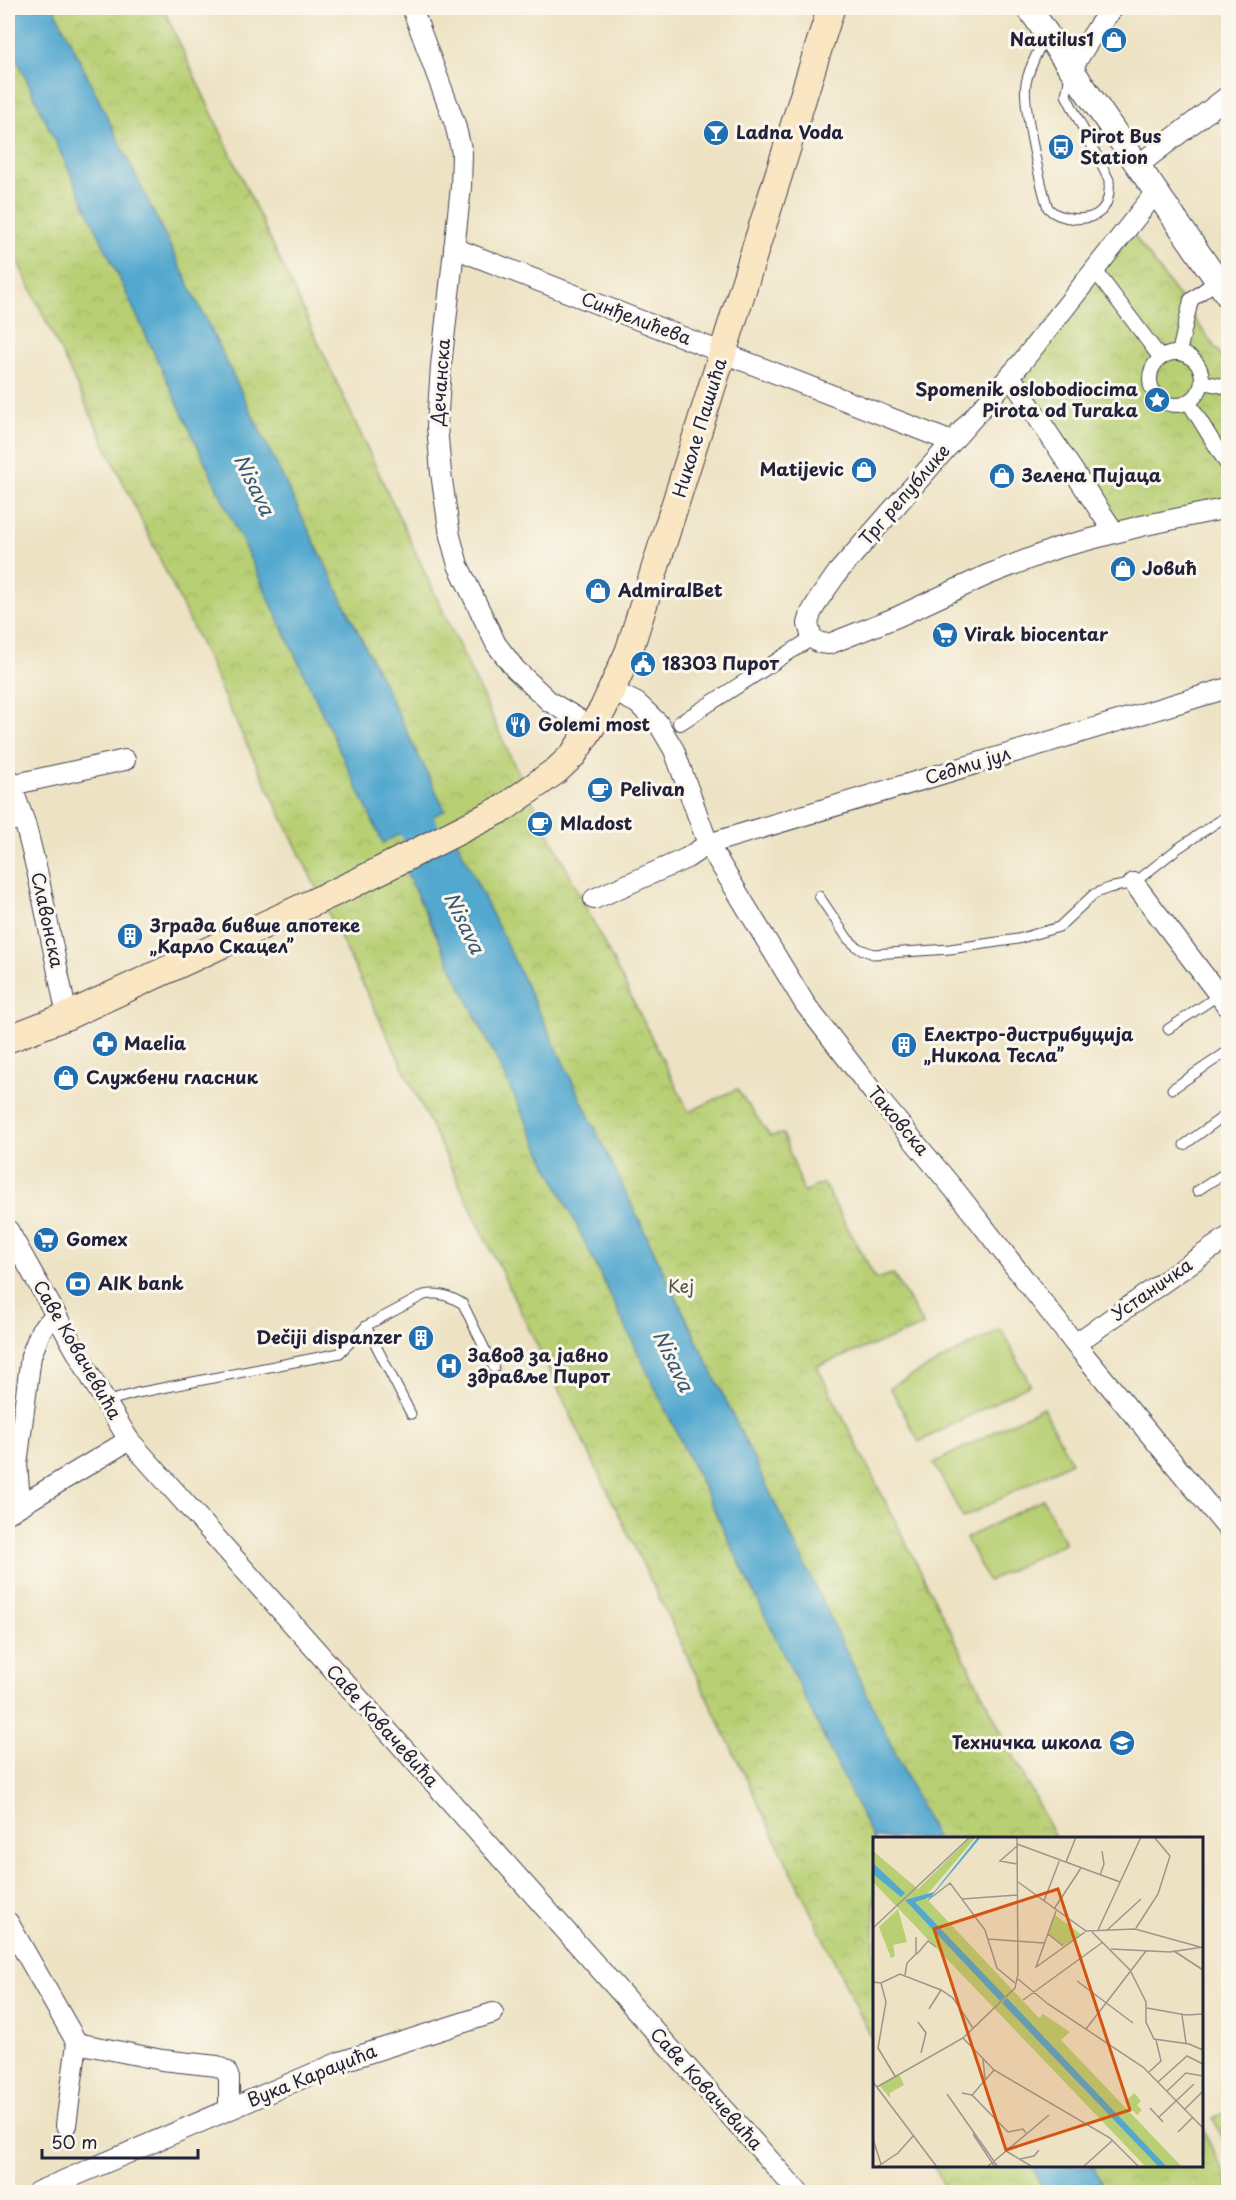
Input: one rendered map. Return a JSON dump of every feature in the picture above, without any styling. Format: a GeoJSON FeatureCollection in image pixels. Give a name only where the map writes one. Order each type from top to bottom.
{"type":"FeatureCollection","features":[{"type":"Feature","properties":{"kind":"main road","name":"Николе Пашића"},"geometry":{"type":"LineString","coordinates":[[8,1039],[67,1017],[355,883],[504,808],[557,770],[573,755],[613,691],[629,651],[831,8]]}},
{"type":"Feature","properties":{"kind":"street","name":"Дечанска"},"geometry":{"type":"LineString","coordinates":[[412,8],[455,124],[462,153],[437,426],[450,536],[458,565],[496,644],[515,669],[550,702],[577,718]]}},
{"type":"Feature","properties":{"kind":"street"},"geometry":{"type":"LineString","coordinates":[[1029,8],[1223,288],[1191,300],[1179,353]]}},
{"type":"Feature","properties":{"kind":"street"},"geometry":{"type":"LineString","coordinates":[[1072,68],[1099,25],[1113,8]]}},
{"type":"Feature","properties":{"kind":"street"},"geometry":{"type":"LineString","coordinates":[[1137,166],[1228,96]]}},
{"type":"Feature","properties":{"kind":"street","name":"Трг републике"},"geometry":{"type":"LineString","coordinates":[[812,638],[808,624],[811,613],[838,572],[1010,376],[1155,192]]}},
{"type":"Feature","properties":{"kind":"street","name":"Синђелићева"},"geometry":{"type":"LineString","coordinates":[[454,248],[952,442]]}},
{"type":"Feature","properties":{"kind":"street"},"geometry":{"type":"LineString","coordinates":[[1094,269],[1161,357]]}},
{"type":"Feature","properties":{"kind":"street"},"geometry":{"type":"LineString","coordinates":[[1179,353],[1187,355],[1199,366],[1202,382],[1195,397],[1179,405],[1170,404],[1155,395],[1150,378],[1151,369],[1161,357],[1179,353]]}},
{"type":"Feature","properties":{"kind":"street"},"geometry":{"type":"LineString","coordinates":[[1010,376],[1114,532]]}},
{"type":"Feature","properties":{"kind":"street"},"geometry":{"type":"LineString","coordinates":[[1202,382],[1228,387]]}},
{"type":"Feature","properties":{"kind":"street"},"geometry":{"type":"LineString","coordinates":[[1188,402],[1228,466]]}},
{"type":"Feature","properties":{"kind":"street"},"geometry":{"type":"LineString","coordinates":[[680,723],[812,638],[820,643],[829,644],[897,617],[987,575],[1057,548],[1114,532],[1228,508]]}},
{"type":"Feature","properties":{"kind":"street","name":"Седми јул"},"geometry":{"type":"LineString","coordinates":[[594,899],[687,858],[708,844],[1228,688]]}},
{"type":"Feature","properties":{"kind":"street","name":"Таковска"},"geometry":{"type":"LineString","coordinates":[[613,691],[638,703],[658,723],[674,750],[708,844],[805,1004],[1075,1344],[1228,1529]]}},
{"type":"Feature","properties":{"kind":"street"},"geometry":{"type":"LineString","coordinates":[[9,781],[124,760]]}},
{"type":"Feature","properties":{"kind":"street","name":"Славонска"},"geometry":{"type":"LineString","coordinates":[[9,781],[16,825],[38,874],[67,1017]]}},
{"type":"Feature","properties":{"kind":"street"},"geometry":{"type":"LineString","coordinates":[[1134,883],[1224,1001]]}},
{"type":"Feature","properties":{"kind":"street","name":"Саве Ковачевића"},"geometry":{"type":"LineString","coordinates":[[8,1230],[105,1402],[129,1440],[798,2193]]}},
{"type":"Feature","properties":{"kind":"street","name":"Устаничка"},"geometry":{"type":"LineString","coordinates":[[1075,1344],[1228,1237]]}},
{"type":"Feature","properties":{"kind":"street"},"geometry":{"type":"LineString","coordinates":[[16,1508],[19,1489],[17,1464],[31,1356],[41,1330],[56,1315]]}},
{"type":"Feature","properties":{"kind":"street"},"geometry":{"type":"LineString","coordinates":[[16,1508],[129,1440]]}},
{"type":"Feature","properties":{"kind":"street"},"geometry":{"type":"LineString","coordinates":[[8,1922],[77,2043],[66,2125]]}},
{"type":"Feature","properties":{"kind":"street","name":"Вука Караџића"},"geometry":{"type":"LineString","coordinates":[[37,2193],[340,2062],[493,2013]]}},
{"type":"Feature","properties":{"kind":"street"},"geometry":{"type":"LineString","coordinates":[[77,2043],[162,2060],[217,2066],[226,2071],[229,2078],[229,2109]]}},
{"type":"Feature","properties":{"kind":"lane"},"geometry":{"type":"LineString","coordinates":[[1046,33],[1026,83],[1026,100],[1048,208],[1053,213],[1068,218],[1078,218],[1091,216],[1101,211],[1110,189],[1109,180],[1066,95],[1065,90],[1072,68]]}},
{"type":"Feature","properties":{"kind":"lane"},"geometry":{"type":"LineString","coordinates":[[819,896],[848,939],[858,948],[873,954],[950,949],[1018,939],[1059,927],[1094,894],[1109,888],[1134,883],[1177,849],[1228,814]]}},
{"type":"Feature","properties":{"kind":"lane"},"geometry":{"type":"LineString","coordinates":[[1168,1029],[1224,1001]]}},
{"type":"Feature","properties":{"kind":"lane"},"geometry":{"type":"LineString","coordinates":[[1172,1089],[1228,1051]]}},
{"type":"Feature","properties":{"kind":"lane"},"geometry":{"type":"LineString","coordinates":[[1184,1145],[1228,1113]]}},
{"type":"Feature","properties":{"kind":"lane"},"geometry":{"type":"LineString","coordinates":[[1197,1191],[1228,1171]]}},
{"type":"Feature","properties":{"kind":"lane"},"geometry":{"type":"LineString","coordinates":[[105,1402],[137,1393],[340,1353],[366,1326],[424,1295],[444,1294],[463,1304],[494,1368]]}},
{"type":"Feature","properties":{"kind":"lane"},"geometry":{"type":"LineString","coordinates":[[366,1326],[411,1414]]}},
{"type":"Feature","properties":{"kind":"green space","name":"Кеј"},"geometry":{"type":"Polygon","coordinates":[[[8,8],[163,8],[512,760],[689,1112],[737,1089],[770,1136],[783,1134],[804,1192],[823,1183],[876,1279],[893,1274],[924,1326],[817,1366],[1054,1837],[873,1837],[873,2041],[224,697],[8,241],[8,8]]]}},
{"type":"Feature","properties":{"kind":"green space"},"geometry":{"type":"Polygon","coordinates":[[[1128,227],[1228,365],[1228,501],[1117,528],[1013,365],[1128,227]]]}},
{"type":"Feature","properties":{"kind":"green space"},"geometry":{"type":"Polygon","coordinates":[[[1001,1329],[1030,1384],[919,1442],[890,1387],[1001,1329]]]}},
{"type":"Feature","properties":{"kind":"green space"},"geometry":{"type":"Polygon","coordinates":[[[1043,1407],[1071,1462],[963,1518],[934,1463],[1043,1407]]]}},
{"type":"Feature","properties":{"kind":"green space"},"geometry":{"type":"Polygon","coordinates":[[[1043,1499],[1065,1543],[988,1581],[966,1538],[1043,1499]]]}},
{"type":"Feature","properties":{"kind":"green space"},"geometry":{"type":"Polygon","coordinates":[[[1228,2110],[1228,2149],[1213,2118],[1228,2110]]]}},
{"type":"Feature","properties":{"kind":"green space"},"geometry":{"type":"Polygon","coordinates":[[[1203,2130],[1228,2181],[1228,2192],[947,2192],[934,2167],[1203,2167],[1203,2130]]]}},
{"type":"Feature","properties":{"kind":"water"},"geometry":{"type":"Polygon","coordinates":[[[8,8],[54,8],[445,810],[383,843],[8,40],[8,8]]]}},
{"type":"Feature","properties":{"kind":"water"},"geometry":{"type":"Polygon","coordinates":[[[453,833],[936,1837],[873,1837],[873,1839],[400,860],[453,833]]]}},
{"type":"Feature","properties":{"kind":"water"},"geometry":{"type":"Polygon","coordinates":[[[1032,2167],[1094,2167],[1106,2192],[1045,2192],[1032,2167]]]}},
{"type":"Feature","properties":{"kind":"waterway","name":"Nisava"},"geometry":{"type":"LineString","coordinates":[[395,779],[444,882]]}},
{"type":"Feature","properties":{"kind":"place","name":"Nautilus1"},"geometry":{"type":"Point","coordinates":[1114,40]}},
{"type":"Feature","properties":{"kind":"place","name":"Ladna Voda"},"geometry":{"type":"Point","coordinates":[716,133]}},
{"type":"Feature","properties":{"kind":"place","name":"Pirot Bus Station"},"geometry":{"type":"Point","coordinates":[1061,147]}},
{"type":"Feature","properties":{"kind":"place","name":"Spomenik oslobodiocima Pirota od Turaka"},"geometry":{"type":"Point","coordinates":[1157,400]}},
{"type":"Feature","properties":{"kind":"place","name":"Matijevic"},"geometry":{"type":"Point","coordinates":[864,470]}},
{"type":"Feature","properties":{"kind":"place","name":"Зелена Пијаца"},"geometry":{"type":"Point","coordinates":[1002,476]}},
{"type":"Feature","properties":{"kind":"place","name":"Јовић"},"geometry":{"type":"Point","coordinates":[1123,569]}},
{"type":"Feature","properties":{"kind":"place","name":"AdmiralBet"},"geometry":{"type":"Point","coordinates":[598,591]}},
{"type":"Feature","properties":{"kind":"place","name":"Virak biocentar"},"geometry":{"type":"Point","coordinates":[945,635]}},
{"type":"Feature","properties":{"kind":"place","name":"18303 Пирот"},"geometry":{"type":"Point","coordinates":[643,664]}},
{"type":"Feature","properties":{"kind":"place","name":"Golemi most"},"geometry":{"type":"Point","coordinates":[518,725]}},
{"type":"Feature","properties":{"kind":"place","name":"Pelivan"},"geometry":{"type":"Point","coordinates":[600,790]}},
{"type":"Feature","properties":{"kind":"place","name":"Mladost"},"geometry":{"type":"Point","coordinates":[540,824]}},
{"type":"Feature","properties":{"kind":"place","name":"Зграда бивше апотеке „Карло Скацел”"},"geometry":{"type":"Point","coordinates":[130,936]}},
{"type":"Feature","properties":{"kind":"place","name":"Maelia"},"geometry":{"type":"Point","coordinates":[105,1044]}},
{"type":"Feature","properties":{"kind":"place","name":"Електро-дистрибуција „Никола Тесла”"},"geometry":{"type":"Point","coordinates":[904,1045]}},
{"type":"Feature","properties":{"kind":"place","name":"Службени гласник"},"geometry":{"type":"Point","coordinates":[66,1078]}},
{"type":"Feature","properties":{"kind":"place","name":"Gomex"},"geometry":{"type":"Point","coordinates":[46,1240]}},
{"type":"Feature","properties":{"kind":"place","name":"AIK bank"},"geometry":{"type":"Point","coordinates":[78,1284]}},
{"type":"Feature","properties":{"kind":"place","name":"Dečiji dispanzer"},"geometry":{"type":"Point","coordinates":[421,1338]}},
{"type":"Feature","properties":{"kind":"place","name":"Завод за јавно здравље Пирот"},"geometry":{"type":"Point","coordinates":[449,1366]}},
{"type":"Feature","properties":{"kind":"place","name":"Техничка школа"},"geometry":{"type":"Point","coordinates":[1122,1743]}}]}
